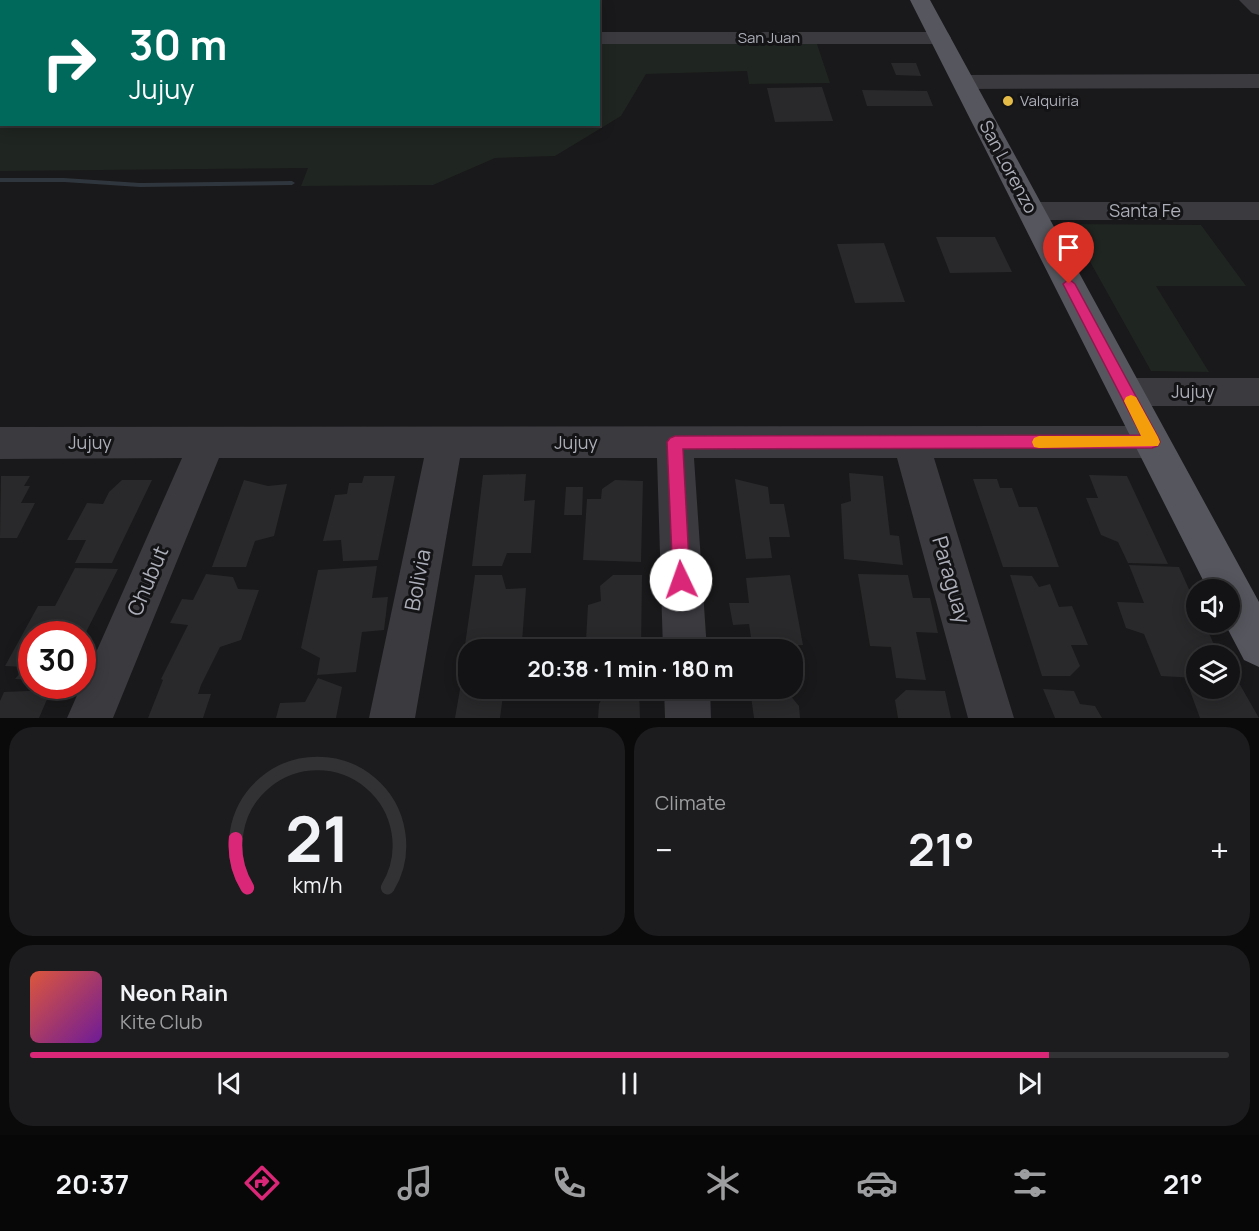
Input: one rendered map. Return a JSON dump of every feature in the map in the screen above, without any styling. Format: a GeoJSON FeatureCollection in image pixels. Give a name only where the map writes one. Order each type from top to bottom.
{"type":"FeatureCollection","features":[{"type":"Feature","properties":{"kind":"main road","name":"San Lorenzo"},"geometry":{"type":"LineString","coordinates":[[920,0],[1224,579]]}},
{"type":"Feature","properties":{"kind":"main road","name":"San Lorenzo"},"geometry":{"type":"LineString","coordinates":[[1240,609],[1259,645]]}},
{"type":"Feature","properties":{"kind":"street"},"geometry":{"type":"LineString","coordinates":[[1249,0],[1259,9]]}},
{"type":"Feature","properties":{"kind":"street","name":"San Juan"},"geometry":{"type":"LineString","coordinates":[[600,38],[940,38]]}},
{"type":"Feature","properties":{"kind":"street"},"geometry":{"type":"LineString","coordinates":[[963,82],[1259,81]]}},
{"type":"Feature","properties":{"kind":"street","name":"Santa Fe"},"geometry":{"type":"LineString","coordinates":[[1030,210],[1259,211]]}},
{"type":"Feature","properties":{"kind":"street","name":"Jujuy"},"geometry":{"type":"LineString","coordinates":[[1126,392],[1259,392]]}},
{"type":"Feature","properties":{"kind":"street"},"geometry":{"type":"LineString","coordinates":[[675,442],[684,639]]}},
{"type":"Feature","properties":{"kind":"street","name":"Paraguay"},"geometry":{"type":"LineString","coordinates":[[911,442],[991,718]]}},
{"type":"Feature","properties":{"kind":"street","name":"Jujuy"},"geometry":{"type":"LineString","coordinates":[[0,443],[1152,442]]}},
{"type":"Feature","properties":{"kind":"street","name":"Chubut"},"geometry":{"type":"LineString","coordinates":[[90,718],[207,443]]}},
{"type":"Feature","properties":{"kind":"street","name":"Bolivia"},"geometry":{"type":"LineString","coordinates":[[392,718],[445,443]]}},
{"type":"Feature","properties":{"kind":"street"},"geometry":{"type":"LineString","coordinates":[[687,699],[688,718]]}},
{"type":"Feature","properties":{"kind":"shaded area"},"geometry":{"type":"Polygon","coordinates":[[[600,44],[817,44],[830,83],[749,84],[747,71],[646,74],[621,116],[555,156],[495,158],[433,185],[301,186],[308,168],[0,171],[0,126],[600,126],[600,44]]]}},
{"type":"Feature","properties":{"kind":"shaded area"},"geometry":{"type":"Polygon","coordinates":[[[1069,224],[1201,225],[1246,286],[1156,286],[1209,372],[1151,371],[1069,224]]]}},
{"type":"Feature","properties":{"kind":"building"},"geometry":{"type":"Polygon","coordinates":[[[891,63],[916,63],[921,76],[896,75],[891,63]]]}},
{"type":"Feature","properties":{"kind":"building"},"geometry":{"type":"Polygon","coordinates":[[[822,87],[833,121],[775,122],[767,88],[822,87]]]}},
{"type":"Feature","properties":{"kind":"building"},"geometry":{"type":"Polygon","coordinates":[[[862,90],[927,91],[933,106],[867,106],[862,90]]]}},
{"type":"Feature","properties":{"kind":"building"},"geometry":{"type":"Polygon","coordinates":[[[936,237],[995,237],[1012,272],[950,273],[936,237]]]}},
{"type":"Feature","properties":{"kind":"building"},"geometry":{"type":"Polygon","coordinates":[[[884,243],[905,302],[855,303],[837,244],[884,243]]]}},
{"type":"Feature","properties":{"kind":"building"},"geometry":{"type":"Polygon","coordinates":[[[849,473],[883,476],[890,535],[899,536],[903,565],[844,559],[841,504],[851,501],[849,473]]]}},
{"type":"Feature","properties":{"kind":"building"},"geometry":{"type":"Polygon","coordinates":[[[526,474],[524,501],[535,500],[531,553],[507,553],[502,566],[472,566],[483,475],[526,474]]]}},
{"type":"Feature","properties":{"kind":"building"},"geometry":{"type":"Polygon","coordinates":[[[1089,475],[1127,476],[1168,564],[1128,563],[1118,542],[1101,535],[1086,498],[1098,498],[1089,475]]]}},
{"type":"Feature","properties":{"kind":"building"},"geometry":{"type":"Polygon","coordinates":[[[1,476],[30,476],[24,486],[30,486],[21,503],[35,503],[17,538],[0,538],[1,476]]]}},
{"type":"Feature","properties":{"kind":"building"},"geometry":{"type":"Polygon","coordinates":[[[364,476],[395,476],[378,560],[343,561],[341,540],[323,541],[335,495],[347,494],[349,483],[362,483],[364,476]]]}},
{"type":"Feature","properties":{"kind":"building"},"geometry":{"type":"Polygon","coordinates":[[[735,479],[768,487],[770,504],[784,504],[790,537],[769,537],[772,558],[746,559],[735,479]]]}},
{"type":"Feature","properties":{"kind":"building"},"geometry":{"type":"Polygon","coordinates":[[[973,479],[997,479],[1000,488],[1012,488],[1019,507],[1037,507],[1059,567],[1003,567],[973,479]]]}},
{"type":"Feature","properties":{"kind":"building"},"geometry":{"type":"Polygon","coordinates":[[[122,480],[152,480],[112,563],[75,563],[86,540],[67,540],[87,503],[103,504],[109,492],[122,480]]]}},
{"type":"Feature","properties":{"kind":"building"},"geometry":{"type":"Polygon","coordinates":[[[244,480],[268,486],[287,484],[274,536],[255,541],[246,567],[212,567],[244,480]]]}},
{"type":"Feature","properties":{"kind":"building"},"geometry":{"type":"Polygon","coordinates":[[[615,480],[643,481],[641,562],[583,560],[587,499],[601,499],[602,489],[615,480]]]}},
{"type":"Feature","properties":{"kind":"building"},"geometry":{"type":"Polygon","coordinates":[[[566,487],[583,487],[582,515],[564,515],[566,487]]]}},
{"type":"Feature","properties":{"kind":"building"},"geometry":{"type":"Polygon","coordinates":[[[1129,565],[1179,567],[1186,583],[1186,633],[1209,633],[1214,645],[1186,645],[1186,677],[1161,676],[1144,634],[1126,628],[1117,602],[1144,603],[1129,565]]]}},
{"type":"Feature","properties":{"kind":"building"},"geometry":{"type":"Polygon","coordinates":[[[377,566],[372,598],[388,597],[384,630],[362,632],[356,672],[317,675],[320,658],[301,648],[318,570],[377,566]]]}},
{"type":"Feature","properties":{"kind":"building"},"geometry":{"type":"Polygon","coordinates":[[[75,568],[118,569],[92,621],[30,621],[38,606],[55,606],[75,568]]]}},
{"type":"Feature","properties":{"kind":"building"},"geometry":{"type":"Polygon","coordinates":[[[206,574],[233,577],[238,589],[259,590],[241,640],[220,647],[201,685],[198,694],[211,694],[203,718],[148,718],[163,680],[161,679],[188,625],[170,623],[182,599],[193,600],[206,574]]]}},
{"type":"Feature","properties":{"kind":"building"},"geometry":{"type":"Polygon","coordinates":[[[858,574],[908,575],[913,598],[930,598],[938,633],[916,632],[926,680],[896,678],[891,647],[870,646],[858,574]]]}},
{"type":"Feature","properties":{"kind":"building"},"geometry":{"type":"Polygon","coordinates":[[[475,575],[502,575],[506,589],[526,588],[522,639],[466,639],[475,575]]]}},
{"type":"Feature","properties":{"kind":"building"},"geometry":{"type":"Polygon","coordinates":[[[613,575],[642,575],[641,639],[586,639],[588,605],[601,601],[600,586],[613,575]]]}},
{"type":"Feature","properties":{"kind":"building"},"geometry":{"type":"Polygon","coordinates":[[[790,575],[802,639],[751,639],[749,624],[733,625],[729,603],[749,603],[746,578],[790,575]]]}},
{"type":"Feature","properties":{"kind":"building"},"geometry":{"type":"Polygon","coordinates":[[[1010,575],[1032,576],[1039,587],[1050,584],[1059,607],[1072,606],[1088,645],[1071,645],[1080,666],[1070,676],[1042,676],[1010,575]]]}},
{"type":"Feature","properties":{"kind":"building"},"geometry":{"type":"Polygon","coordinates":[[[18,642],[18,667],[5,666],[18,642]]]}},
{"type":"Feature","properties":{"kind":"building"},"geometry":{"type":"Polygon","coordinates":[[[318,678],[342,687],[336,718],[276,718],[280,703],[305,702],[318,678]]]}},
{"type":"Feature","properties":{"kind":"building"},"geometry":{"type":"Polygon","coordinates":[[[1240,685],[1259,718],[1200,718],[1193,699],[1240,699],[1240,685]]]}},
{"type":"Feature","properties":{"kind":"building"},"geometry":{"type":"Polygon","coordinates":[[[1043,689],[1074,691],[1080,704],[1095,706],[1102,718],[1055,718],[1043,689]]]}},
{"type":"Feature","properties":{"kind":"building"},"geometry":{"type":"Polygon","coordinates":[[[906,690],[945,691],[951,718],[898,718],[895,700],[906,690]]]}},
{"type":"Feature","properties":{"kind":"building"},"geometry":{"type":"Polygon","coordinates":[[[18,691],[18,699],[47,699],[39,718],[0,718],[0,701],[4,692],[18,691]]]}},
{"type":"Feature","properties":{"kind":"building"},"geometry":{"type":"Polygon","coordinates":[[[458,699],[503,699],[500,718],[455,718],[458,699]]]}},
{"type":"Feature","properties":{"kind":"building"},"geometry":{"type":"Polygon","coordinates":[[[602,699],[639,699],[640,718],[598,718],[602,699]]]}},
{"type":"Feature","properties":{"kind":"building"},"geometry":{"type":"Polygon","coordinates":[[[751,699],[793,699],[799,706],[800,718],[754,718],[751,699]]]}},
{"type":"Feature","properties":{"kind":"waterway"},"geometry":{"type":"LineString","coordinates":[[0,180],[64,180],[140,185],[292,183]]}},
{"type":"Feature","properties":{"kind":"slow traffic"},"geometry":{"type":"LineString","coordinates":[[1039,442],[1152,442],[1131,401]]}},
{"type":"Feature","properties":{"kind":"place","name":"Valquiria"},"geometry":{"type":"Point","coordinates":[1008,101]}},
{"type":"Feature","properties":{"kind":"route"},"geometry":{"type":"LineString","coordinates":[[681,580],[675,442],[1152,442],[1069,284]]}}]}
